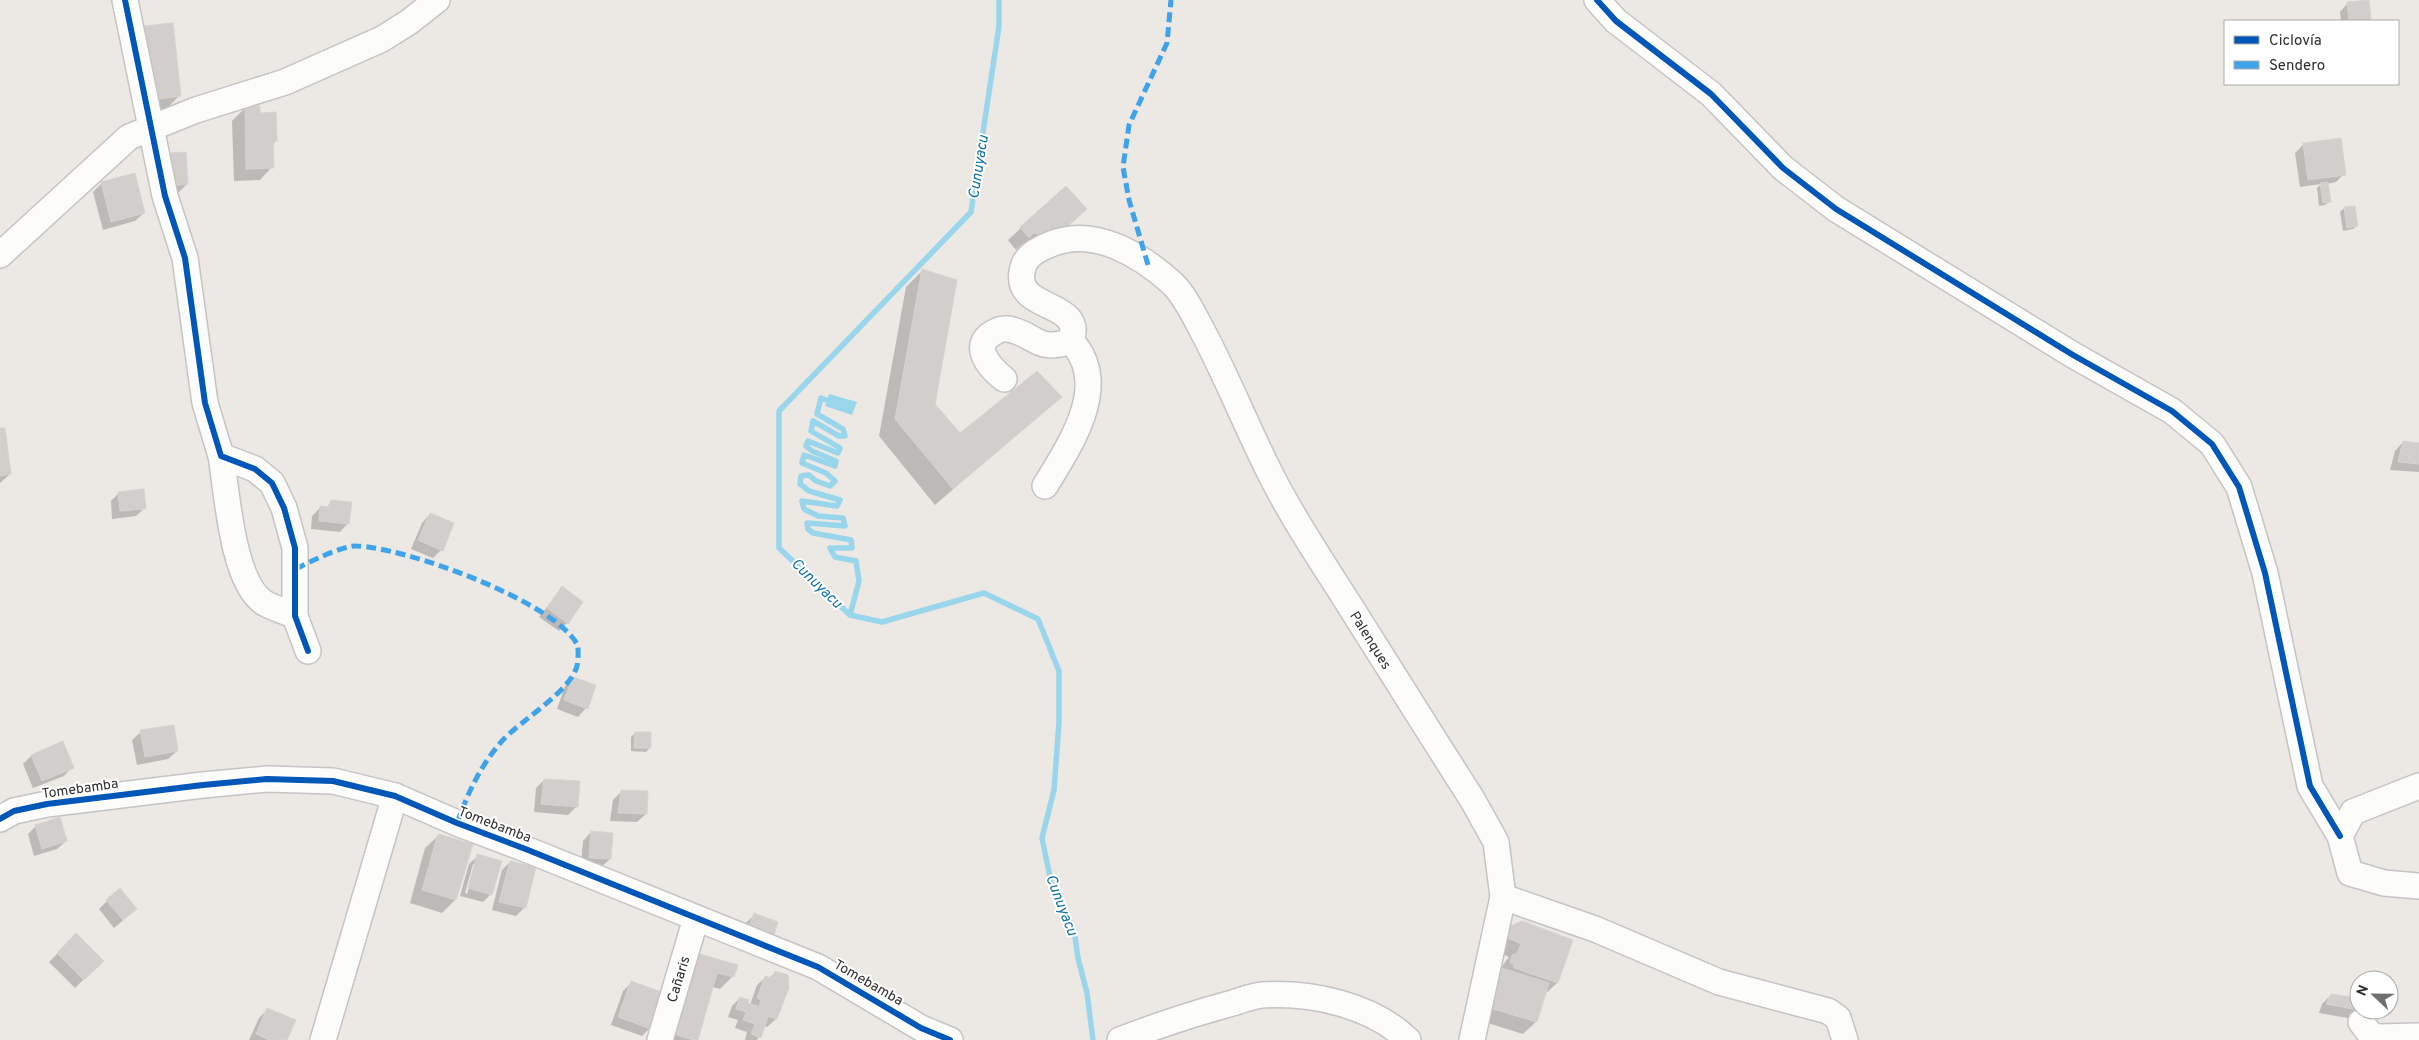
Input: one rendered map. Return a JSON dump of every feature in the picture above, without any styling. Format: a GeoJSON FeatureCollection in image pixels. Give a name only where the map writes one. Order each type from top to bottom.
{"type":"FeatureCollection","features":[{"type":"Feature","properties":{"kind":"street"},"geometry":{"type":"LineString","coordinates":[[125,0],[165,196],[185,258],[205,403],[221,456],[237,555],[249,586],[264,602],[296,616]]}},
{"type":"Feature","properties":{"kind":"street"},"geometry":{"type":"LineString","coordinates":[[0,255],[129,137],[196,110],[285,82],[382,39],[409,22],[437,0]]}},
{"type":"Feature","properties":{"kind":"street"},"geometry":{"type":"LineString","coordinates":[[1597,0],[1616,22],[1711,94],[1783,168],[1836,209],[2073,356],[2172,411],[2212,444],[2239,487],[2264,573],[2310,786],[2340,836],[2350,873],[2384,883],[2419,886]]}},
{"type":"Feature","properties":{"kind":"street","name":"Palenques"},"geometry":{"type":"LineString","coordinates":[[1071,341],[1074,332],[1072,321],[1059,310],[1036,300],[1024,290],[1021,279],[1024,264],[1030,255],[1066,238],[1098,239],[1148,265],[1174,286],[1196,320],[1220,364],[1270,475],[1303,532],[1482,816],[1496,842],[1503,897],[1472,1040]]}},
{"type":"Feature","properties":{"kind":"street"},"geometry":{"type":"LineString","coordinates":[[1004,379],[994,371],[984,358],[982,346],[988,336],[998,330],[1007,329],[1048,346],[1057,346],[1071,341],[1084,357],[1087,366],[1088,394],[1073,434],[1045,486]]}},
{"type":"Feature","properties":{"kind":"street"},"geometry":{"type":"LineString","coordinates":[[221,456],[255,469],[272,483],[284,508],[295,548],[296,616],[308,651]]}},
{"type":"Feature","properties":{"kind":"street","name":"Tomebamba"},"geometry":{"type":"LineString","coordinates":[[0,819],[14,811],[47,804],[268,779],[333,780],[395,796],[457,823],[818,967],[921,1028],[950,1040]]}},
{"type":"Feature","properties":{"kind":"street"},"geometry":{"type":"LineString","coordinates":[[2340,836],[2353,812],[2419,786]]}},
{"type":"Feature","properties":{"kind":"street"},"geometry":{"type":"LineString","coordinates":[[323,1040],[395,796]]}},
{"type":"Feature","properties":{"kind":"street"},"geometry":{"type":"LineString","coordinates":[[1503,897],[1595,929],[1718,982],[1828,1011],[1838,1018],[1845,1040]]}},
{"type":"Feature","properties":{"kind":"street","name":"Cañaris"},"geometry":{"type":"LineString","coordinates":[[660,1040],[696,918]]}},
{"type":"Feature","properties":{"kind":"street"},"geometry":{"type":"LineString","coordinates":[[1120,1040],[1180,1017],[1261,995],[1302,996],[1352,1006],[1399,1031],[1408,1040]]}},
{"type":"Feature","properties":{"kind":"street"},"geometry":{"type":"LineString","coordinates":[[2361,1022],[2370,1034],[2378,1037],[2419,1036]]}},
{"type":"Feature","properties":{"kind":"water"},"geometry":{"type":"Polygon","coordinates":[[[829,394],[857,402],[852,415],[825,406],[829,394]]]}},
{"type":"Feature","properties":{"kind":"building"},"geometry":{"type":"Polygon","coordinates":[[[2369,0],[2371,19],[2349,20],[2347,2],[2369,0]]]}},
{"type":"Feature","properties":{"kind":"building"},"geometry":{"type":"Polygon","coordinates":[[[173,23],[181,96],[152,100],[144,26],[173,23]]]}},
{"type":"Feature","properties":{"kind":"building"},"geometry":{"type":"Polygon","coordinates":[[[245,106],[260,106],[260,113],[276,112],[277,141],[273,141],[274,168],[246,169],[245,106]]]}},
{"type":"Feature","properties":{"kind":"building"},"geometry":{"type":"Polygon","coordinates":[[[2341,138],[2346,175],[2308,180],[2303,143],[2341,138]]]}},
{"type":"Feature","properties":{"kind":"building"},"geometry":{"type":"Polygon","coordinates":[[[186,152],[188,184],[172,186],[170,153],[186,152]]]}},
{"type":"Feature","properties":{"kind":"building"},"geometry":{"type":"Polygon","coordinates":[[[135,173],[145,213],[111,222],[101,182],[135,173]]]}},
{"type":"Feature","properties":{"kind":"building"},"geometry":{"type":"Polygon","coordinates":[[[2328,182],[2331,202],[2323,203],[2320,183],[2328,182]]]}},
{"type":"Feature","properties":{"kind":"building"},"geometry":{"type":"Polygon","coordinates":[[[1066,186],[1087,209],[1058,235],[1043,241],[1035,232],[1029,238],[1020,227],[1066,186]]]}},
{"type":"Feature","properties":{"kind":"building"},"geometry":{"type":"Polygon","coordinates":[[[2355,206],[2358,226],[2347,228],[2344,207],[2355,206]]]}},
{"type":"Feature","properties":{"kind":"building"},"geometry":{"type":"Polygon","coordinates":[[[922,269],[957,280],[935,404],[960,433],[1037,371],[1062,397],[953,489],[895,419],[922,269]]]}},
{"type":"Feature","properties":{"kind":"building"},"geometry":{"type":"Polygon","coordinates":[[[0,428],[5,428],[11,474],[0,476],[0,428]]]}},
{"type":"Feature","properties":{"kind":"building"},"geometry":{"type":"Polygon","coordinates":[[[2403,441],[2419,443],[2419,464],[2398,462],[2403,441]]]}},
{"type":"Feature","properties":{"kind":"building"},"geometry":{"type":"Polygon","coordinates":[[[144,489],[146,509],[120,511],[118,492],[144,489]]]}},
{"type":"Feature","properties":{"kind":"building"},"geometry":{"type":"Polygon","coordinates":[[[331,500],[352,502],[349,524],[319,521],[320,506],[328,507],[331,500]]]}},
{"type":"Feature","properties":{"kind":"building"},"geometry":{"type":"Polygon","coordinates":[[[430,513],[454,523],[443,551],[418,540],[430,513]]]}},
{"type":"Feature","properties":{"kind":"building"},"geometry":{"type":"Polygon","coordinates":[[[562,586],[583,602],[568,624],[547,608],[562,586]]]}},
{"type":"Feature","properties":{"kind":"building"},"geometry":{"type":"Polygon","coordinates":[[[573,677],[596,685],[588,709],[564,700],[573,677]]]}},
{"type":"Feature","properties":{"kind":"building"},"geometry":{"type":"Polygon","coordinates":[[[174,725],[178,751],[145,757],[140,730],[174,725]]]}},
{"type":"Feature","properties":{"kind":"building"},"geometry":{"type":"Polygon","coordinates":[[[635,732],[651,732],[651,748],[634,748],[635,732]]]}},
{"type":"Feature","properties":{"kind":"building"},"geometry":{"type":"Polygon","coordinates":[[[63,741],[74,768],[42,781],[31,755],[63,741]]]}},
{"type":"Feature","properties":{"kind":"building"},"geometry":{"type":"Polygon","coordinates":[[[544,779],[580,781],[578,807],[541,804],[544,779]]]}},
{"type":"Feature","properties":{"kind":"building"},"geometry":{"type":"Polygon","coordinates":[[[621,790],[648,791],[647,814],[618,813],[621,790]]]}},
{"type":"Feature","properties":{"kind":"building"},"geometry":{"type":"Polygon","coordinates":[[[60,817],[67,841],[42,849],[35,825],[60,817]]]}},
{"type":"Feature","properties":{"kind":"building"},"geometry":{"type":"Polygon","coordinates":[[[591,831],[613,833],[611,859],[589,858],[591,831]]]}},
{"type":"Feature","properties":{"kind":"building"},"geometry":{"type":"Polygon","coordinates":[[[438,834],[473,844],[456,900],[422,890],[438,834]]]}},
{"type":"Feature","properties":{"kind":"building"},"geometry":{"type":"Polygon","coordinates":[[[477,854],[502,861],[492,895],[468,888],[477,854]]]}},
{"type":"Feature","properties":{"kind":"building"},"geometry":{"type":"Polygon","coordinates":[[[510,861],[536,867],[526,908],[499,902],[510,861]]]}},
{"type":"Feature","properties":{"kind":"building"},"geometry":{"type":"Polygon","coordinates":[[[120,888],[137,909],[123,920],[106,900],[120,888]]]}},
{"type":"Feature","properties":{"kind":"building"},"geometry":{"type":"Polygon","coordinates":[[[754,913],[778,922],[773,938],[748,929],[754,913]]]}},
{"type":"Feature","properties":{"kind":"building"},"geometry":{"type":"Polygon","coordinates":[[[1522,921],[1573,940],[1558,983],[1514,968],[1514,964],[1510,963],[1512,955],[1517,954],[1521,944],[1506,937],[1508,927],[1522,921]]]}},
{"type":"Feature","properties":{"kind":"building"},"geometry":{"type":"Polygon","coordinates":[[[76,933],[104,961],[84,980],[57,953],[76,933]]]}},
{"type":"Feature","properties":{"kind":"building"},"geometry":{"type":"Polygon","coordinates":[[[696,953],[738,965],[734,977],[717,973],[698,1040],[694,1040],[673,1034],[696,953]]]}},
{"type":"Feature","properties":{"kind":"building"},"geometry":{"type":"Polygon","coordinates":[[[1502,968],[1549,983],[1537,1022],[1490,1008],[1502,968]]]}},
{"type":"Feature","properties":{"kind":"building"},"geometry":{"type":"Polygon","coordinates":[[[775,971],[788,975],[789,988],[777,1019],[765,1015],[766,1013],[758,1010],[761,1000],[757,998],[765,976],[772,978],[775,971]]]}},
{"type":"Feature","properties":{"kind":"building"},"geometry":{"type":"Polygon","coordinates":[[[631,981],[664,993],[651,1029],[618,1017],[631,981]]]}},
{"type":"Feature","properties":{"kind":"building"},"geometry":{"type":"Polygon","coordinates":[[[2331,994],[2349,997],[2349,1008],[2326,1004],[2331,994]]]}},
{"type":"Feature","properties":{"kind":"building"},"geometry":{"type":"Polygon","coordinates":[[[740,997],[749,1000],[748,1003],[758,1006],[756,1010],[765,1013],[764,1015],[768,1017],[761,1038],[751,1034],[755,1024],[743,1020],[746,1012],[736,1009],[740,997]]]}},
{"type":"Feature","properties":{"kind":"building"},"geometry":{"type":"Polygon","coordinates":[[[267,1008],[296,1020],[287,1040],[269,1040],[256,1034],[267,1008]]]}},
{"type":"Feature","properties":{"kind":"waterway","name":"Cunuyacu"},"geometry":{"type":"LineString","coordinates":[[999,0],[999,26],[971,212],[779,411],[779,548],[850,615],[882,622],[984,593],[1038,619],[1059,671],[1059,722],[1054,790],[1042,838],[1051,882],[1074,930],[1078,958],[1087,993],[1093,1040]]}},
{"type":"Feature","properties":{"kind":"waterway"},"geometry":{"type":"LineString","coordinates":[[826,400],[821,398],[817,414],[843,429],[845,436],[839,436],[813,421],[811,431],[840,448],[838,453],[808,441],[806,446],[812,451],[836,461],[835,466],[804,455],[802,463],[826,473],[835,481],[830,486],[816,481],[809,475],[801,476],[800,484],[809,491],[840,500],[837,506],[802,501],[804,509],[818,516],[843,518],[845,526],[807,523],[808,529],[813,533],[851,540],[852,548],[830,548],[835,557],[856,561],[859,581],[850,615]]}},
{"type":"Feature","properties":{"kind":"marked path"},"geometry":{"type":"LineString","coordinates":[[1148,265],[1129,200],[1123,167],[1129,125],[1167,43],[1171,0]]}},
{"type":"Feature","properties":{"kind":"marked path"},"geometry":{"type":"LineString","coordinates":[[296,569],[351,546],[379,549],[408,556],[476,579],[509,594],[563,627],[577,644],[577,666],[573,676],[555,696],[510,733],[494,750],[475,780],[457,823]]}},
{"type":"Feature","properties":{"kind":"cycle path"},"geometry":{"type":"LineString","coordinates":[[125,0],[165,196],[185,258],[205,403],[221,456],[255,469],[272,483],[284,508],[295,548],[295,616],[308,651]]}},
{"type":"Feature","properties":{"kind":"cycle path"},"geometry":{"type":"LineString","coordinates":[[1597,0],[1616,21],[1711,94],[1783,168],[1836,209],[2073,355],[2172,411],[2212,444],[2239,487],[2265,573],[2310,786],[2340,836]]}},
{"type":"Feature","properties":{"kind":"cycle path"},"geometry":{"type":"LineString","coordinates":[[0,819],[14,811],[47,804],[203,785],[267,779],[333,781],[395,796],[457,823],[818,967],[921,1028],[950,1040]]}}]}
